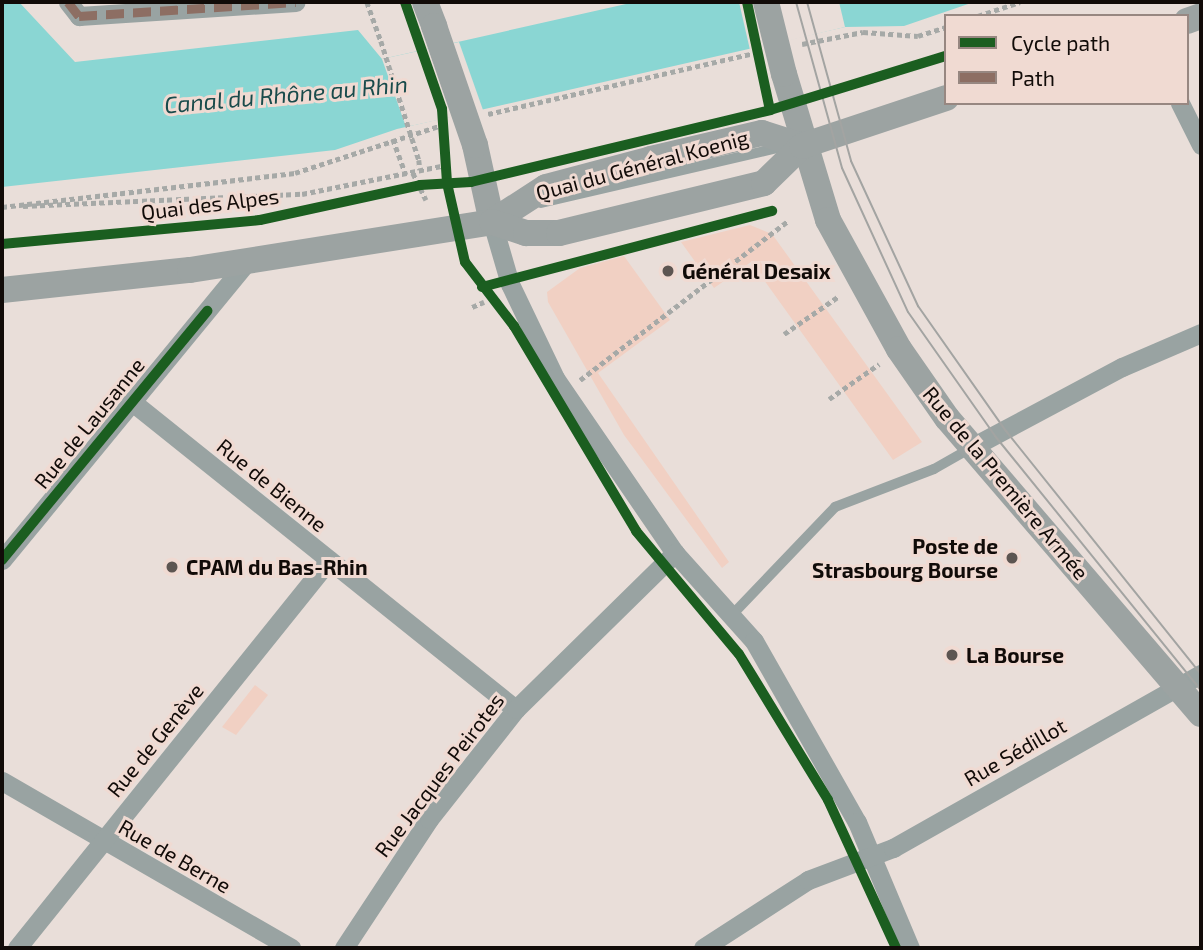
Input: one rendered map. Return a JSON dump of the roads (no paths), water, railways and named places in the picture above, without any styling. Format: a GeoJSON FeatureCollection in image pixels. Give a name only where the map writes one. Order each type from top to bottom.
{"type":"FeatureCollection","features":[{"type":"Feature","properties":{"kind":"main road","name":"Rue de la Première Armée"},"geometry":{"type":"LineString","coordinates":[[766,2],[780,75],[802,146],[850,268],[926,390],[972,447],[1190,680],[1201,714]]}},
{"type":"Feature","properties":{"kind":"main road"},"geometry":{"type":"LineString","coordinates":[[429,14],[475,145],[492,222]]}},
{"type":"Feature","properties":{"kind":"main road"},"geometry":{"type":"LineString","coordinates":[[802,146],[944,99]]}},
{"type":"Feature","properties":{"kind":"main road","name":"Quai du Général Koenig"},"geometry":{"type":"LineString","coordinates":[[2,290],[248,261],[492,222],[546,187],[651,159],[762,134],[802,146],[765,183],[559,233],[526,233],[492,222]]}},
{"type":"Feature","properties":{"kind":"street"},"geometry":{"type":"LineString","coordinates":[[68,2],[79,16],[296,2]]}},
{"type":"Feature","properties":{"kind":"street"},"geometry":{"type":"LineString","coordinates":[[1181,105],[1201,145]]}},
{"type":"Feature","properties":{"kind":"street"},"geometry":{"type":"LineString","coordinates":[[492,222],[508,278],[586,429],[675,553],[754,641],[874,857],[910,948]]}},
{"type":"Feature","properties":{"kind":"street","name":"Rue de Lausanne"},"geometry":{"type":"LineString","coordinates":[[2,560],[248,261]]}},
{"type":"Feature","properties":{"kind":"street"},"geometry":{"type":"LineString","coordinates":[[972,447],[1122,367],[1201,333]]}},
{"type":"Feature","properties":{"kind":"street","name":"Rue de Bienne"},"geometry":{"type":"LineString","coordinates":[[131,401],[516,709]]}},
{"type":"Feature","properties":{"kind":"street","name":"Rue Jacques Peirotes"},"geometry":{"type":"LineString","coordinates":[[344,948],[429,818],[516,709],[675,553]]}},
{"type":"Feature","properties":{"kind":"street","name":"Rue de Genève"},"geometry":{"type":"LineString","coordinates":[[17,948],[329,560]]}},
{"type":"Feature","properties":{"kind":"street","name":"Rue Sédillot"},"geometry":{"type":"LineString","coordinates":[[703,948],[808,880],[874,857],[1190,680]]}},
{"type":"Feature","properties":{"kind":"street","name":"Rue de Berne"},"geometry":{"type":"LineString","coordinates":[[2,781],[103,842],[291,948]]}},
{"type":"Feature","properties":{"kind":"lane"},"geometry":{"type":"LineString","coordinates":[[732,616],[835,507],[934,470],[972,447]]}},
{"type":"Feature","properties":{"kind":"water","name":"Canal du Rhône au Rhin"},"geometry":{"type":"Polygon","coordinates":[[[2,2],[19,2],[75,62],[358,30],[382,59],[635,2],[974,2],[904,26],[845,27],[397,129],[335,150],[2,187],[2,2]]]}},
{"type":"Feature","properties":{"kind":"tram line"},"geometry":{"type":"LineString","coordinates":[[796,2],[842,168],[908,312],[995,436],[1201,690]]}},
{"type":"Feature","properties":{"kind":"tram line"},"geometry":{"type":"LineString","coordinates":[[807,2],[851,161],[918,306],[1006,431],[1201,674]]}},
{"type":"Feature","properties":{"kind":"place","name":"Général Desaix"},"geometry":{"type":"Point","coordinates":[668,271]}},
{"type":"Feature","properties":{"kind":"place","name":"Poste de Strasbourg Bourse"},"geometry":{"type":"Point","coordinates":[1012,558]}},
{"type":"Feature","properties":{"kind":"place","name":"CPAM du Bas-Rhin"},"geometry":{"type":"Point","coordinates":[172,567]}},
{"type":"Feature","properties":{"kind":"place","name":"La Bourse"},"geometry":{"type":"Point","coordinates":[952,655]}}]}
